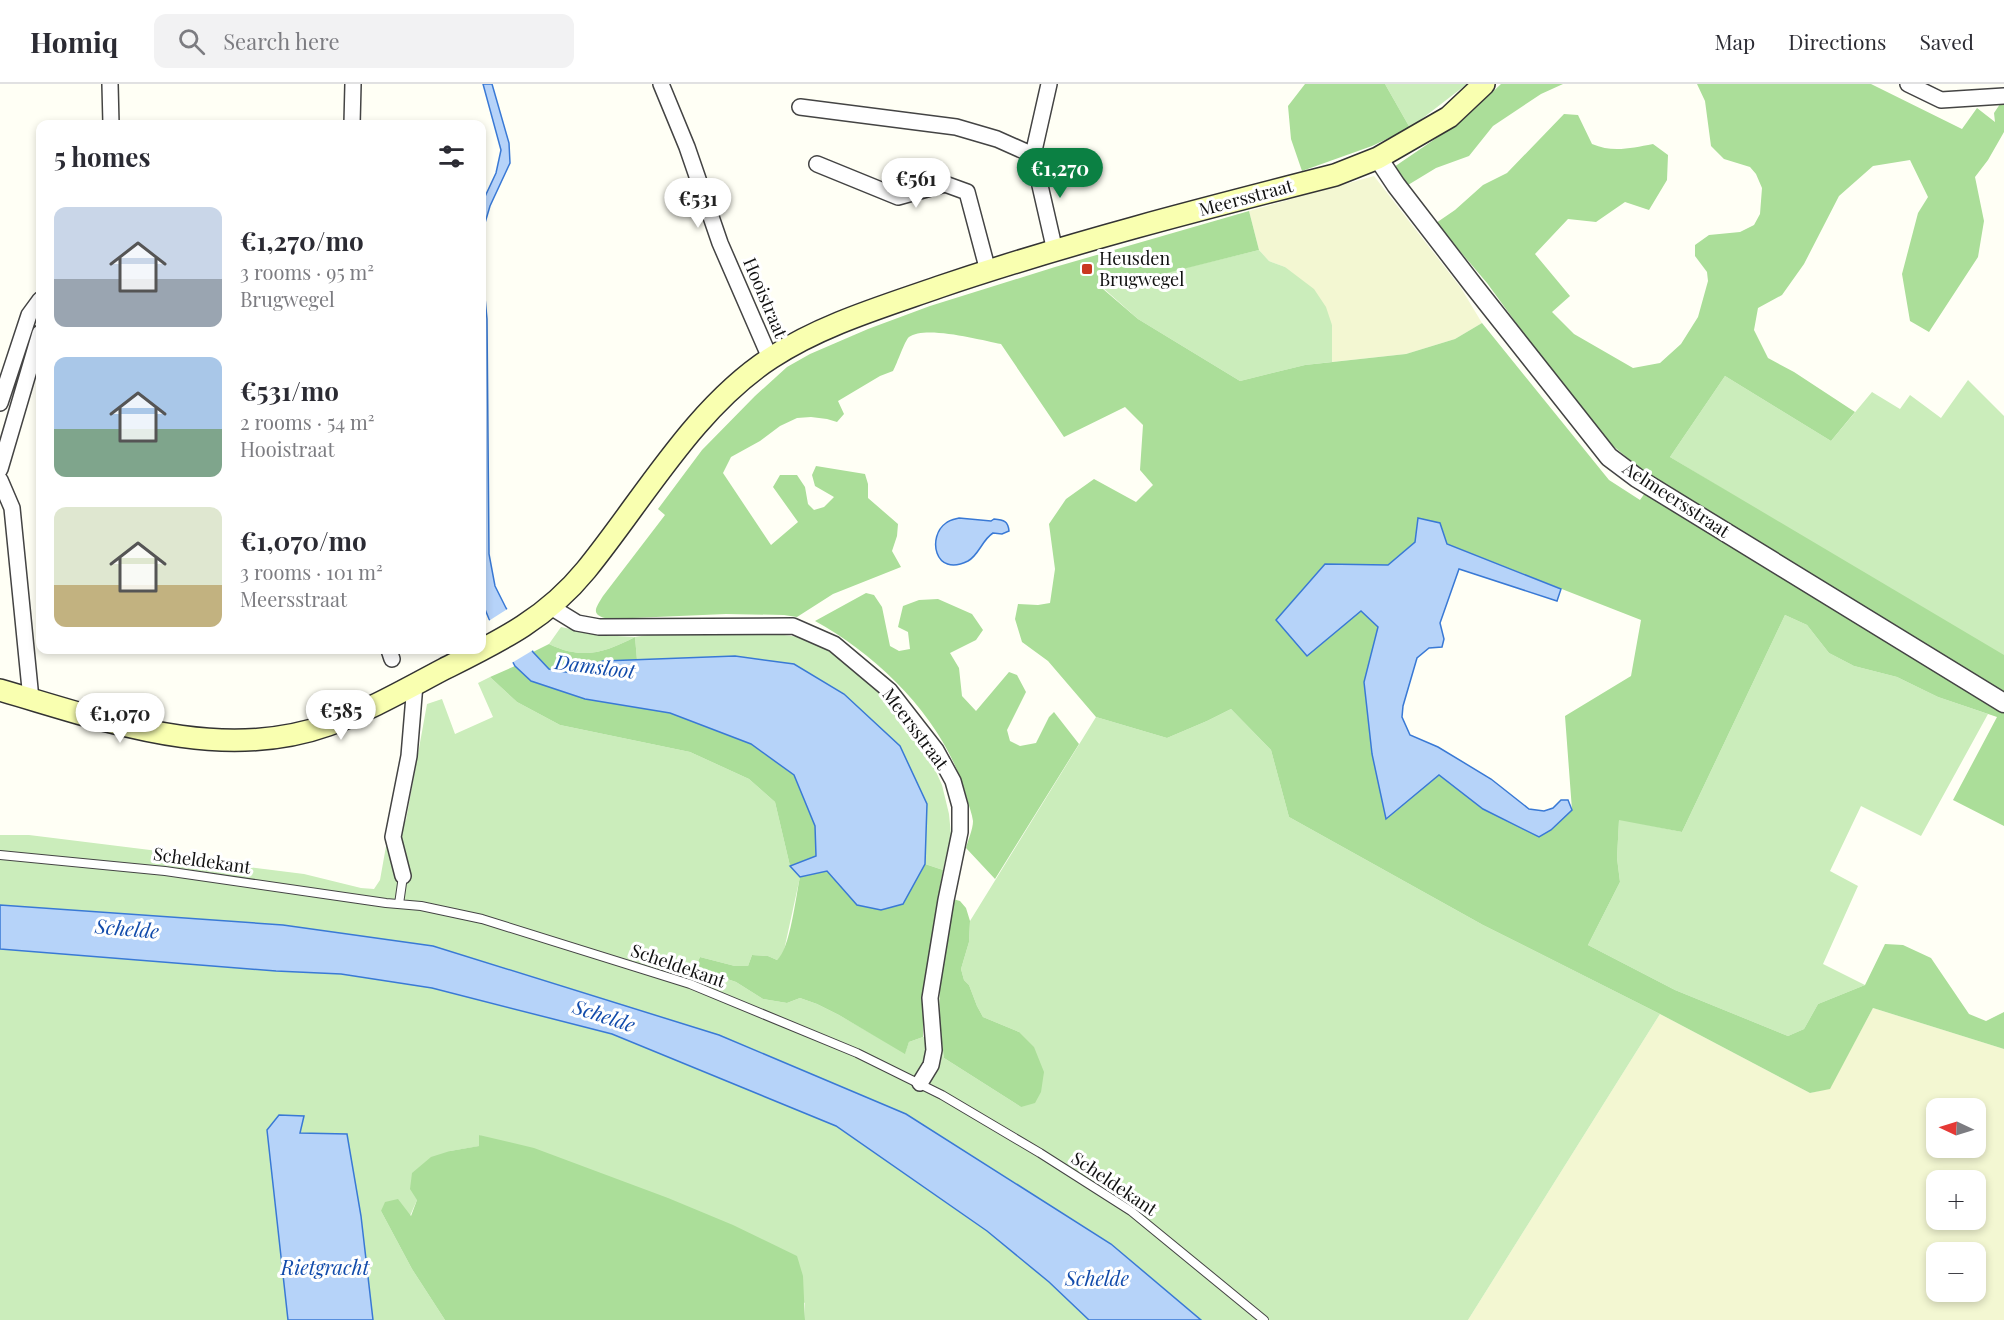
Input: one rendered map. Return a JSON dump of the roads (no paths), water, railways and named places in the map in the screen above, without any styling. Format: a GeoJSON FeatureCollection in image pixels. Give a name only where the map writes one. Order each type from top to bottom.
{"type":"FeatureCollection","features":[{"type":"Feature","properties":{"kind":"main road","name":"Meersstraat"},"geometry":{"type":"LineString","coordinates":[[486,648],[527,625],[569,591],[694,428],[723,397],[770,358],[843,322],[988,271],[1335,174],[1378,158],[1449,117],[1484,84]]}},
{"type":"Feature","properties":{"kind":"main road","name":"Meersstraat"},"geometry":{"type":"LineString","coordinates":[[0,690],[120,724],[172,735],[213,740],[249,740],[294,734],[326,726],[475,654]]}},
{"type":"Feature","properties":{"kind":"street"},"geometry":{"type":"LineString","coordinates":[[110,84],[111,120]]}},
{"type":"Feature","properties":{"kind":"street"},"geometry":{"type":"LineString","coordinates":[[352,120],[354,84]]}},
{"type":"Feature","properties":{"kind":"street","name":"Hooistraat"},"geometry":{"type":"LineString","coordinates":[[661,84],[687,147],[720,243],[770,358]]}},
{"type":"Feature","properties":{"kind":"street"},"geometry":{"type":"LineString","coordinates":[[1049,84],[1033,154],[1055,251]]}},
{"type":"Feature","properties":{"kind":"street"},"geometry":{"type":"LineString","coordinates":[[1908,84],[1941,100],[2004,96]]}},
{"type":"Feature","properties":{"kind":"street"},"geometry":{"type":"LineString","coordinates":[[800,107],[956,127],[997,139],[1033,154]]}},
{"type":"Feature","properties":{"kind":"street","name":"Aelmeersstraat"},"geometry":{"type":"LineString","coordinates":[[1378,158],[1473,285],[1609,457],[1637,478],[2004,703]]}},
{"type":"Feature","properties":{"kind":"street"},"geometry":{"type":"LineString","coordinates":[[817,164],[898,197],[945,184],[967,192],[988,271]]}},
{"type":"Feature","properties":{"kind":"street"},"geometry":{"type":"LineString","coordinates":[[0,403],[29,315],[36,305]]}},
{"type":"Feature","properties":{"kind":"street"},"geometry":{"type":"LineString","coordinates":[[0,470],[36,347]]}},
{"type":"Feature","properties":{"kind":"street"},"geometry":{"type":"LineString","coordinates":[[0,480],[12,508],[31,699]]}},
{"type":"Feature","properties":{"kind":"street","name":"Meersstraat"},"geometry":{"type":"LineString","coordinates":[[551,607],[577,623],[599,627],[793,626],[834,644],[890,691],[936,750],[954,781],[960,806],[960,832],[930,998],[934,1050],[931,1065],[920,1083]]}},
{"type":"Feature","properties":{"kind":"street"},"geometry":{"type":"LineString","coordinates":[[403,876],[393,837],[409,756],[415,684]]}},
{"type":"Feature","properties":{"kind":"lane","name":"Scheldekant"},"geometry":{"type":"LineString","coordinates":[[0,855],[165,871],[421,906],[482,919],[690,984],[857,1053],[920,1083],[1040,1153],[1131,1211],[1264,1320]]}},
{"type":"Feature","properties":{"kind":"lane"},"geometry":{"type":"LineString","coordinates":[[399,904],[403,876]]}},
{"type":"Feature","properties":{"kind":"water"},"geometry":{"type":"Polygon","coordinates":[[[483,84],[492,84],[509,143],[510,163],[486,220],[486,194],[496,173],[501,150],[483,84]]]}},
{"type":"Feature","properties":{"kind":"water","name":"Damsloot"},"geometry":{"type":"Polygon","coordinates":[[[486,308],[489,554],[495,586],[533,652],[549,669],[571,673],[603,661],[735,656],[794,664],[844,694],[900,746],[927,804],[925,864],[903,904],[881,910],[857,905],[827,871],[800,877],[790,866],[816,856],[815,826],[794,775],[751,744],[670,713],[585,699],[531,681],[515,666],[486,612],[486,308]]]}},
{"type":"Feature","properties":{"kind":"water"},"geometry":{"type":"Polygon","coordinates":[[[959,518],[1000,520],[1008,525],[1009,531],[1002,534],[993,533],[968,561],[957,565],[948,564],[941,560],[937,553],[937,537],[940,529],[946,523],[959,518]]]}},
{"type":"Feature","properties":{"kind":"water"},"geometry":{"type":"Polygon","coordinates":[[[1418,518],[1440,523],[1447,544],[1561,589],[1557,601],[1459,569],[1440,623],[1444,639],[1442,647],[1429,648],[1417,658],[1402,717],[1410,735],[1438,747],[1491,779],[1529,809],[1544,811],[1553,808],[1561,800],[1568,800],[1572,810],[1551,830],[1539,837],[1483,809],[1439,775],[1386,819],[1372,754],[1364,682],[1378,627],[1361,611],[1307,656],[1276,620],[1325,564],[1388,565],[1415,542],[1418,518]]]}},
{"type":"Feature","properties":{"kind":"water","name":"Schelde"},"geometry":{"type":"Polygon","coordinates":[[[0,905],[283,925],[433,946],[719,1035],[906,1114],[1111,1244],[1201,1320],[1089,1320],[1049,1282],[987,1231],[836,1126],[612,1034],[432,988],[341,974],[0,949],[0,905]]]}},
{"type":"Feature","properties":{"kind":"water","name":"Rietgracht"},"geometry":{"type":"Polygon","coordinates":[[[279,1115],[304,1116],[300,1133],[347,1134],[361,1216],[373,1320],[288,1320],[267,1130],[279,1115]]]}},
{"type":"Feature","properties":{"kind":"place","name":"Heusden Brugwegel"},"geometry":{"type":"Point","coordinates":[1087,269]}}]}
